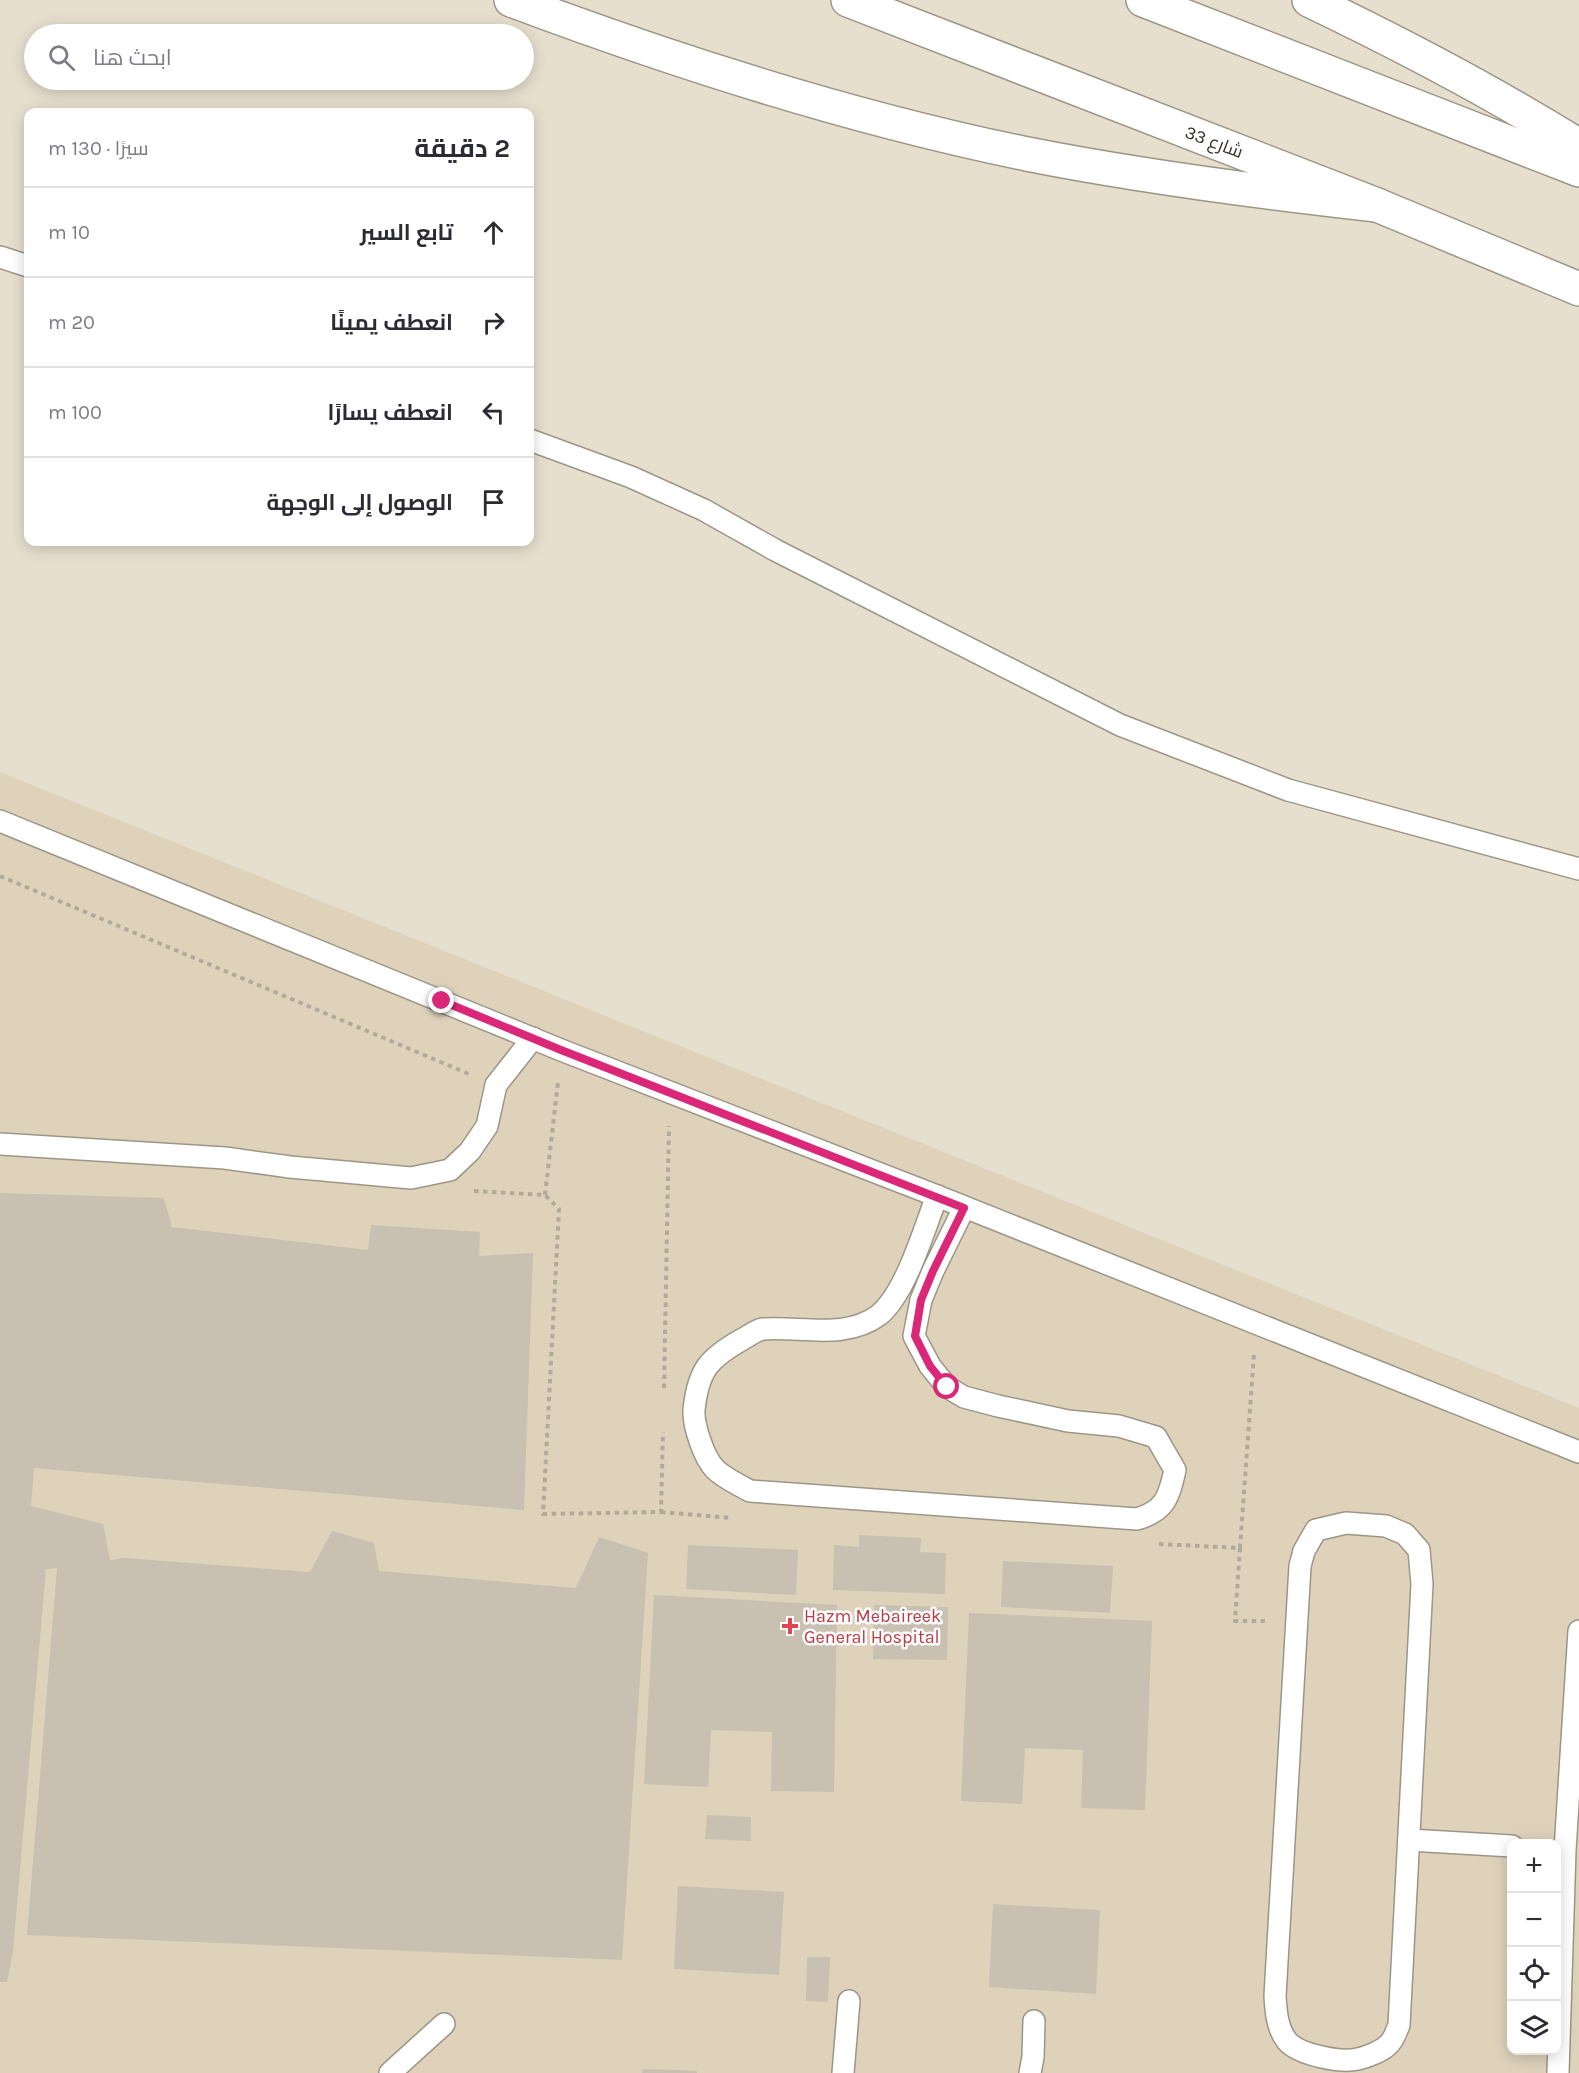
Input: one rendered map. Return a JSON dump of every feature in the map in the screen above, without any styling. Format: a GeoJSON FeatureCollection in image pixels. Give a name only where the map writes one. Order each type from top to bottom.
{"type":"FeatureCollection","features":[{"type":"Feature","properties":{"kind":"highway"},"geometry":{"type":"LineString","coordinates":[[511,0],[696,66],[911,127],[1026,153],[1143,175],[1260,192],[1377,205]]}},
{"type":"Feature","properties":{"kind":"highway","name":"شارع 33"},"geometry":{"type":"LineString","coordinates":[[848,0],[1377,205],[1579,289]]}},
{"type":"Feature","properties":{"kind":"highway"},"geometry":{"type":"LineString","coordinates":[[1143,0],[1579,170]]}},
{"type":"Feature","properties":{"kind":"highway"},"geometry":{"type":"LineString","coordinates":[[1309,0],[1472,81],[1579,146]]}},
{"type":"Feature","properties":{"kind":"lane"},"geometry":{"type":"LineString","coordinates":[[0,256],[24,265]]}},
{"type":"Feature","properties":{"kind":"lane"},"geometry":{"type":"LineString","coordinates":[[534,441],[631,477],[704,510],[795,560],[1120,725],[1288,790],[1579,869]]}},
{"type":"Feature","properties":{"kind":"lane"},"geometry":{"type":"LineString","coordinates":[[0,821],[561,1050],[937,1196],[1579,1452]]}},
{"type":"Feature","properties":{"kind":"lane"},"geometry":{"type":"LineString","coordinates":[[0,1144],[225,1158],[290,1167],[411,1178],[450,1170],[470,1151],[487,1126],[496,1085],[533,1038]]}},
{"type":"Feature","properties":{"kind":"lane"},"geometry":{"type":"LineString","coordinates":[[937,1196],[897,1293],[877,1316],[848,1329],[797,1331],[761,1329],[720,1352],[704,1370],[696,1390],[694,1417],[701,1444],[715,1469],[750,1491],[1137,1519],[1153,1515],[1170,1494],[1175,1470],[1156,1437],[1119,1426],[1068,1421],[964,1397],[947,1387],[930,1366],[915,1336],[921,1300],[964,1208]]}},
{"type":"Feature","properties":{"kind":"lane"},"geometry":{"type":"LineString","coordinates":[[1346,1523],[1386,1526],[1405,1534],[1419,1550],[1422,1597],[1409,1840],[1399,2025],[1393,2040],[1387,2047],[1358,2059],[1329,2059],[1306,2052],[1288,2043],[1280,2029],[1275,1996],[1300,1566],[1304,1551],[1316,1530],[1346,1523]]}},
{"type":"Feature","properties":{"kind":"lane"},"geometry":{"type":"LineString","coordinates":[[1558,2073],[1579,1631]]}},
{"type":"Feature","properties":{"kind":"lane"},"geometry":{"type":"LineString","coordinates":[[1409,1840],[1507,1846]]}},
{"type":"Feature","properties":{"kind":"lane"},"geometry":{"type":"LineString","coordinates":[[843,2073],[849,2001]]}},
{"type":"Feature","properties":{"kind":"lane"},"geometry":{"type":"LineString","coordinates":[[1030,2073],[1034,2021]]}},
{"type":"Feature","properties":{"kind":"lane"},"geometry":{"type":"LineString","coordinates":[[390,2073],[444,2024]]}},
{"type":"Feature","properties":{"kind":"path"},"geometry":{"type":"LineString","coordinates":[[0,876],[496,1085]]}},
{"type":"Feature","properties":{"kind":"path"},"geometry":{"type":"LineString","coordinates":[[545,1195],[561,1050]]}},
{"type":"Feature","properties":{"kind":"path"},"geometry":{"type":"LineString","coordinates":[[664,1392],[670,1093]]}},
{"type":"Feature","properties":{"kind":"path"},"geometry":{"type":"LineString","coordinates":[[465,1190],[545,1195],[559,1209],[543,1514],[661,1512],[742,1519]]}},
{"type":"Feature","properties":{"kind":"path"},"geometry":{"type":"LineString","coordinates":[[1254,1353],[1235,1621],[1297,1622]]}},
{"type":"Feature","properties":{"kind":"path"},"geometry":{"type":"LineString","coordinates":[[661,1512],[663,1428]]}},
{"type":"Feature","properties":{"kind":"path"},"geometry":{"type":"LineString","coordinates":[[1159,1544],[1240,1548]]}},
{"type":"Feature","properties":{"kind":"shaded area","name":"Hazm Mebaireek General Hospital"},"geometry":{"type":"Polygon","coordinates":[[[0,772],[1579,1408],[1579,2073],[0,2073],[0,772]]]}},
{"type":"Feature","properties":{"kind":"building"},"geometry":{"type":"Polygon","coordinates":[[[0,1193],[164,1198],[172,1227],[368,1250],[371,1225],[480,1232],[479,1256],[533,1253],[524,1510],[34,1468],[31,1506],[103,1524],[110,1560],[124,1558],[310,1572],[332,1531],[374,1543],[379,1571],[576,1588],[599,1537],[648,1553],[622,1960],[27,1935],[57,1568],[46,1569],[13,1951],[7,1982],[0,1982],[0,1193]]]}},
{"type":"Feature","properties":{"kind":"building"},"geometry":{"type":"Polygon","coordinates":[[[859,1535],[921,1538],[920,1552],[946,1553],[945,1594],[833,1590],[834,1545],[859,1547],[859,1535]]]}},
{"type":"Feature","properties":{"kind":"building"},"geometry":{"type":"Polygon","coordinates":[[[688,1545],[798,1550],[796,1595],[686,1589],[688,1545]]]}},
{"type":"Feature","properties":{"kind":"building"},"geometry":{"type":"Polygon","coordinates":[[[1003,1561],[1113,1566],[1110,1613],[1001,1607],[1003,1561]]]}},
{"type":"Feature","properties":{"kind":"building"},"geometry":{"type":"Polygon","coordinates":[[[654,1595],[837,1605],[834,1792],[771,1791],[772,1732],[711,1730],[708,1787],[644,1784],[654,1595]]]}},
{"type":"Feature","properties":{"kind":"building"},"geometry":{"type":"Polygon","coordinates":[[[874,1605],[948,1607],[947,1660],[873,1659],[874,1605]]]}},
{"type":"Feature","properties":{"kind":"building"},"geometry":{"type":"Polygon","coordinates":[[[969,1613],[1152,1621],[1145,1810],[1081,1808],[1083,1750],[1025,1748],[1022,1804],[961,1801],[969,1613]]]}},
{"type":"Feature","properties":{"kind":"building"},"geometry":{"type":"Polygon","coordinates":[[[707,1815],[751,1817],[751,1841],[705,1839],[707,1815]]]}},
{"type":"Feature","properties":{"kind":"building"},"geometry":{"type":"Polygon","coordinates":[[[678,1886],[784,1892],[779,1975],[674,1969],[678,1886]]]}},
{"type":"Feature","properties":{"kind":"building"},"geometry":{"type":"Polygon","coordinates":[[[993,1904],[1100,1910],[1096,1994],[989,1987],[993,1904]]]}},
{"type":"Feature","properties":{"kind":"building"},"geometry":{"type":"Polygon","coordinates":[[[807,1957],[830,1957],[828,2002],[806,2001],[807,1957]]]}},
{"type":"Feature","properties":{"kind":"building"},"geometry":{"type":"Polygon","coordinates":[[[643,2069],[697,2071],[697,2073],[642,2073],[643,2069]]]}},
{"type":"Feature","properties":{"kind":"place","name":"Hazm Mebaireek General Hospital"},"geometry":{"type":"Point","coordinates":[790,1626]}},
{"type":"Feature","properties":{"kind":"route"},"geometry":{"type":"LineString","coordinates":[[442,1001],[964,1208],[921,1300],[915,1336],[930,1366],[947,1387]]}}]}
